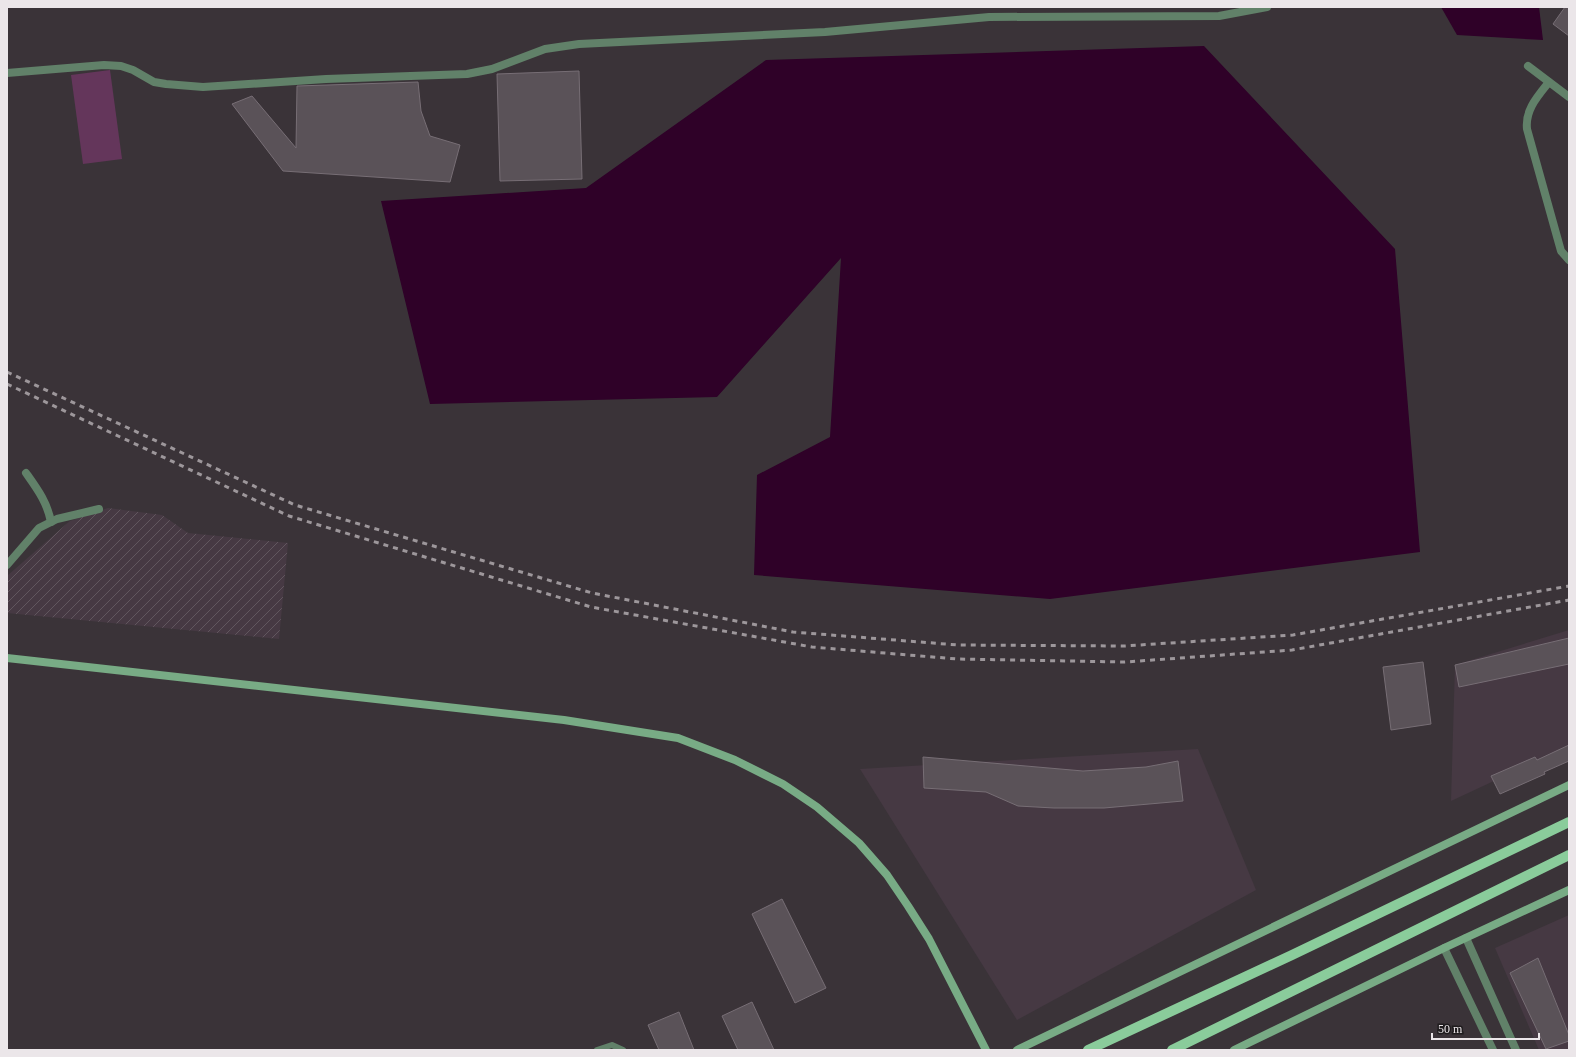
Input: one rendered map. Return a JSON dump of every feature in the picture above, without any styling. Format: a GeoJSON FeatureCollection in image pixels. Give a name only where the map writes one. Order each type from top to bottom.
{"type":"FeatureCollection","features":[{"type":"Feature","properties":{"kind":"main road"},"geometry":{"type":"LineString","coordinates":[[1088,1050],[1292,955],[1569,822]]}},
{"type":"Feature","properties":{"kind":"main road"},"geometry":{"type":"LineString","coordinates":[[1172,1050],[1569,855]]}},
{"type":"Feature","properties":{"kind":"street"},"geometry":{"type":"LineString","coordinates":[[7,72],[104,65],[121,66],[133,70],[154,82],[203,87],[334,79],[467,74],[492,70],[545,49],[579,44],[826,32],[989,17],[1219,16],[1267,7]]}},
{"type":"Feature","properties":{"kind":"street"},"geometry":{"type":"LineString","coordinates":[[1528,66],[1569,97]]}},
{"type":"Feature","properties":{"kind":"street"},"geometry":{"type":"LineString","coordinates":[[1548,82],[1529,109],[1526,125],[1561,251],[1569,260]]}},
{"type":"Feature","properties":{"kind":"street"},"geometry":{"type":"LineString","coordinates":[[26,473],[40,492],[48,508],[51,522]]}},
{"type":"Feature","properties":{"kind":"street"},"geometry":{"type":"LineString","coordinates":[[7,565],[39,528],[57,519],[99,508]]}},
{"type":"Feature","properties":{"kind":"street"},"geometry":{"type":"LineString","coordinates":[[7,658],[564,720],[678,738],[735,760],[783,784],[817,807],[859,843],[887,875],[929,939],[986,1050]]}},
{"type":"Feature","properties":{"kind":"street"},"geometry":{"type":"LineString","coordinates":[[1017,1050],[1569,785]]}},
{"type":"Feature","properties":{"kind":"street"},"geometry":{"type":"LineString","coordinates":[[1234,1050],[1444,948],[1569,890]]}},
{"type":"Feature","properties":{"kind":"street"},"geometry":{"type":"LineString","coordinates":[[1466,938],[1516,1050]]}},
{"type":"Feature","properties":{"kind":"street"},"geometry":{"type":"LineString","coordinates":[[1444,948],[1493,1050]]}},
{"type":"Feature","properties":{"kind":"lane"},"geometry":{"type":"LineString","coordinates":[[597,1050],[612,1045],[623,1050]]}},
{"type":"Feature","properties":{"kind":"shaded area"},"geometry":{"type":"Polygon","coordinates":[[[1441,7],[1539,7],[1543,40],[1457,35],[1441,7]]]}},
{"type":"Feature","properties":{"kind":"shaded area"},"geometry":{"type":"Polygon","coordinates":[[[1204,46],[1395,249],[1420,552],[1050,599],[754,575],[757,475],[830,437],[841,258],[717,397],[430,404],[381,201],[586,188],[766,60],[1204,46]]]}},
{"type":"Feature","properties":{"kind":"shaded area"},"geometry":{"type":"Polygon","coordinates":[[[110,70],[122,159],[83,164],[71,75],[110,70]]]}},
{"type":"Feature","properties":{"kind":"shaded area"},"geometry":{"type":"Polygon","coordinates":[[[108,508],[162,515],[188,533],[288,543],[279,639],[7,613],[7,576],[70,521],[108,508]]]}},
{"type":"Feature","properties":{"kind":"shaded area"},"geometry":{"type":"Polygon","coordinates":[[[1569,630],[1569,746],[1451,801],[1455,665],[1569,630]]]}},
{"type":"Feature","properties":{"kind":"shaded area"},"geometry":{"type":"Polygon","coordinates":[[[1198,749],[1256,890],[1017,1020],[860,769],[1198,749]]]}},
{"type":"Feature","properties":{"kind":"shaded area"},"geometry":{"type":"Polygon","coordinates":[[[1569,915],[1569,1050],[1539,1050],[1495,948],[1569,915]]]}},
{"type":"Feature","properties":{"kind":"building"},"geometry":{"type":"Polygon","coordinates":[[[1565,7],[1569,7],[1569,36],[1553,24],[1565,7]]]}},
{"type":"Feature","properties":{"kind":"building"},"geometry":{"type":"Polygon","coordinates":[[[579,71],[582,179],[500,181],[497,74],[579,71]]]}},
{"type":"Feature","properties":{"kind":"building"},"geometry":{"type":"Polygon","coordinates":[[[418,82],[421,111],[430,136],[460,145],[450,182],[283,171],[232,104],[252,96],[296,148],[297,86],[418,82]]]}},
{"type":"Feature","properties":{"kind":"building"},"geometry":{"type":"Polygon","coordinates":[[[1569,638],[1569,664],[1459,687],[1455,665],[1569,638]]]}},
{"type":"Feature","properties":{"kind":"building"},"geometry":{"type":"Polygon","coordinates":[[[1423,662],[1431,724],[1391,730],[1383,667],[1423,662]]]}},
{"type":"Feature","properties":{"kind":"building"},"geometry":{"type":"Polygon","coordinates":[[[1569,745],[1569,761],[1544,772],[1545,774],[1500,794],[1491,776],[1535,757],[1537,760],[1569,745]]]}},
{"type":"Feature","properties":{"kind":"building"},"geometry":{"type":"Polygon","coordinates":[[[923,757],[1083,771],[1146,767],[1178,761],[1183,801],[1104,808],[1018,806],[986,792],[924,788],[923,757]]]}},
{"type":"Feature","properties":{"kind":"building"},"geometry":{"type":"Polygon","coordinates":[[[782,899],[826,988],[795,1003],[752,914],[782,899]]]}},
{"type":"Feature","properties":{"kind":"building"},"geometry":{"type":"Polygon","coordinates":[[[1538,958],[1569,1035],[1569,1041],[1546,1049],[1510,973],[1538,958]]]}},
{"type":"Feature","properties":{"kind":"building"},"geometry":{"type":"Polygon","coordinates":[[[752,1002],[774,1050],[738,1050],[722,1016],[752,1002]]]}},
{"type":"Feature","properties":{"kind":"building"},"geometry":{"type":"Polygon","coordinates":[[[679,1012],[694,1050],[659,1050],[648,1025],[679,1012]]]}},
{"type":"Feature","properties":{"kind":"railway"},"geometry":{"type":"LineString","coordinates":[[7,372],[295,505],[592,593],[793,632],[958,645],[1124,646],[1293,635],[1569,586]]}},
{"type":"Feature","properties":{"kind":"railway"},"geometry":{"type":"LineString","coordinates":[[7,384],[289,516],[591,607],[812,647],[957,659],[1125,662],[1292,650],[1569,600]]}}]}
